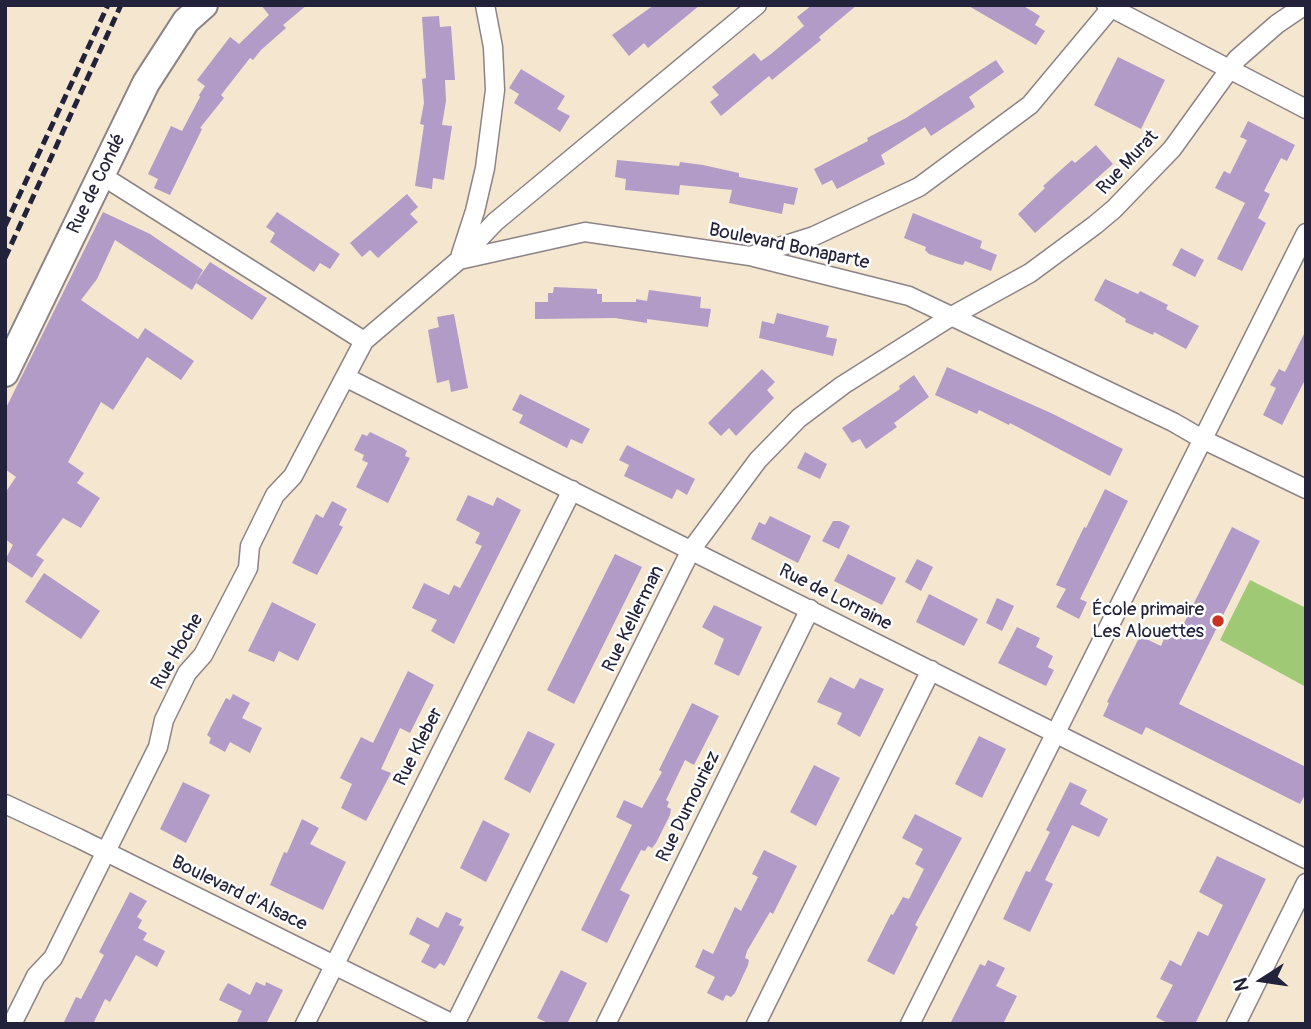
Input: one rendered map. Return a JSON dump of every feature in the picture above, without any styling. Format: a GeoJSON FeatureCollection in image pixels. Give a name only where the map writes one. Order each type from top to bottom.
{"type":"FeatureCollection","features":[{"type":"Feature","properties":{"kind":"main road","name":"Rue de Condé"},"geometry":{"type":"LineString","coordinates":[[5,373],[146,83],[186,21],[204,5]]}},
{"type":"Feature","properties":{"kind":"street"},"geometry":{"type":"LineString","coordinates":[[459,260],[485,169],[495,90],[493,47],[485,5]]}},
{"type":"Feature","properties":{"kind":"street"},"geometry":{"type":"LineString","coordinates":[[459,260],[495,222],[757,5]]}},
{"type":"Feature","properties":{"kind":"street","name":"Rue Murat"},"geometry":{"type":"LineString","coordinates":[[952,316],[1030,273],[1114,209],[1171,149],[1237,59],[1277,24],[1305,5]]}},
{"type":"Feature","properties":{"kind":"street"},"geometry":{"type":"LineString","coordinates":[[750,256],[814,236],[919,187],[1030,105],[1109,7],[1306,108]]}},
{"type":"Feature","properties":{"kind":"street"},"geometry":{"type":"LineString","coordinates":[[101,174],[364,341]]}},
{"type":"Feature","properties":{"kind":"street","name":"Boulevard Bonaparte"},"geometry":{"type":"LineString","coordinates":[[364,341],[459,260],[585,232],[750,256],[909,296],[1173,422],[1204,440],[1306,489]]}},
{"type":"Feature","properties":{"kind":"street"},"geometry":{"type":"LineString","coordinates":[[910,1024],[1306,233]]}},
{"type":"Feature","properties":{"kind":"street","name":"Rue Kellerman"},"geometry":{"type":"LineString","coordinates":[[454,1024],[691,550],[758,460],[799,418],[843,385],[952,316]]}},
{"type":"Feature","properties":{"kind":"street","name":"Rue Hoche"},"geometry":{"type":"LineString","coordinates":[[12,1024],[36,976],[53,958],[158,747],[164,720],[187,673],[203,655],[248,568],[250,546],[275,495],[293,476],[364,341]]}},
{"type":"Feature","properties":{"kind":"street","name":"Rue de Lorraine"},"geometry":{"type":"LineString","coordinates":[[345,377],[1306,859]]}},
{"type":"Feature","properties":{"kind":"street","name":"Rue Kleber"},"geometry":{"type":"LineString","coordinates":[[305,1024],[572,490]]}},
{"type":"Feature","properties":{"kind":"street","name":"Rue Dumouriez"},"geometry":{"type":"LineString","coordinates":[[606,1024],[810,609]]}},
{"type":"Feature","properties":{"kind":"street"},"geometry":{"type":"LineString","coordinates":[[756,1024],[931,670]]}},
{"type":"Feature","properties":{"kind":"street","name":"Boulevard d'Alsace"},"geometry":{"type":"LineString","coordinates":[[5,804],[454,1024]]}},
{"type":"Feature","properties":{"kind":"street"},"geometry":{"type":"LineString","coordinates":[[1236,1024],[1306,883]]}},
{"type":"Feature","properties":{"kind":"green space"},"geometry":{"type":"Polygon","coordinates":[[[1250,580],[1306,608],[1306,687],[1220,640],[1250,580]]]}},
{"type":"Feature","properties":{"kind":"building"},"geometry":{"type":"Polygon","coordinates":[[[261,5],[307,5],[283,25],[286,28],[253,60],[250,58],[221,95],[224,98],[200,128],[202,129],[170,195],[154,188],[158,179],[148,174],[171,126],[182,131],[200,97],[205,86],[197,80],[230,37],[239,44],[269,15],[261,5]]]}},
{"type":"Feature","properties":{"kind":"building"},"geometry":{"type":"Polygon","coordinates":[[[654,5],[700,5],[648,48],[644,43],[629,56],[612,35],[654,5]]]}},
{"type":"Feature","properties":{"kind":"building"},"geometry":{"type":"Polygon","coordinates":[[[812,5],[857,5],[819,37],[821,40],[772,80],[769,76],[721,116],[710,102],[719,95],[712,87],[754,53],[761,61],[771,54],[804,26],[797,17],[812,5]]]}},
{"type":"Feature","properties":{"kind":"building"},"geometry":{"type":"Polygon","coordinates":[[[967,5],[1022,5],[1040,16],[1035,25],[1045,31],[1036,45],[967,5]]]}},
{"type":"Feature","properties":{"kind":"building"},"geometry":{"type":"Polygon","coordinates":[[[439,16],[440,27],[451,26],[455,80],[445,80],[446,101],[442,125],[452,126],[444,180],[433,178],[432,189],[415,186],[424,125],[420,124],[424,103],[422,79],[426,78],[422,17],[439,16]]]}},
{"type":"Feature","properties":{"kind":"building"},"geometry":{"type":"Polygon","coordinates":[[[1118,57],[1165,80],[1141,129],[1094,105],[1118,57]]]}},
{"type":"Feature","properties":{"kind":"building"},"geometry":{"type":"Polygon","coordinates":[[[996,60],[1004,72],[969,97],[975,107],[931,136],[925,127],[881,155],[885,164],[837,189],[832,180],[822,185],[814,169],[868,141],[867,138],[906,118],[996,60]]]}},
{"type":"Feature","properties":{"kind":"building"},"geometry":{"type":"Polygon","coordinates":[[[521,69],[565,96],[557,109],[570,116],[560,132],[514,103],[519,94],[509,88],[521,69]]]}},
{"type":"Feature","properties":{"kind":"building"},"geometry":{"type":"Polygon","coordinates":[[[1248,121],[1295,145],[1287,161],[1281,158],[1264,191],[1270,194],[1258,218],[1266,223],[1242,271],[1217,259],[1245,203],[1215,188],[1224,171],[1230,174],[1247,140],[1240,137],[1248,121]]]}},
{"type":"Feature","properties":{"kind":"building"},"geometry":{"type":"Polygon","coordinates":[[[1096,145],[1113,164],[1035,233],[1018,214],[1045,188],[1043,186],[1072,160],[1075,163],[1096,145]]]}},
{"type":"Feature","properties":{"kind":"building"},"geometry":{"type":"Polygon","coordinates":[[[617,160],[679,166],[680,162],[703,165],[739,173],[739,177],[798,188],[794,205],[784,203],[782,214],[729,203],[732,190],[680,185],[679,195],[625,190],[626,179],[615,177],[617,160]]]}},
{"type":"Feature","properties":{"kind":"building"},"geometry":{"type":"Polygon","coordinates":[[[407,194],[418,207],[410,214],[418,222],[378,258],[370,250],[362,257],[350,243],[407,194]]]}},
{"type":"Feature","properties":{"kind":"building"},"geometry":{"type":"Polygon","coordinates":[[[103,212],[150,234],[203,270],[196,282],[210,262],[267,298],[252,320],[196,283],[192,290],[115,240],[97,279],[81,300],[138,339],[145,328],[194,361],[181,380],[147,357],[113,410],[101,402],[68,462],[84,473],[77,483],[100,498],[81,528],[63,518],[36,555],[44,560],[32,578],[5,560],[13,545],[5,539],[5,493],[16,477],[5,469],[5,410],[103,212]]]}},
{"type":"Feature","properties":{"kind":"building"},"geometry":{"type":"Polygon","coordinates":[[[277,212],[340,254],[330,269],[320,263],[314,272],[270,242],[275,233],[266,227],[277,212]]]}},
{"type":"Feature","properties":{"kind":"building"},"geometry":{"type":"Polygon","coordinates":[[[913,213],[982,241],[980,248],[997,255],[991,271],[965,261],[963,265],[929,254],[925,250],[926,247],[904,238],[913,213]]]}},
{"type":"Feature","properties":{"kind":"building"},"geometry":{"type":"Polygon","coordinates":[[[1181,248],[1204,260],[1195,277],[1172,265],[1181,248]]]}},
{"type":"Feature","properties":{"kind":"building"},"geometry":{"type":"Polygon","coordinates":[[[1105,279],[1138,294],[1140,291],[1168,305],[1166,309],[1199,326],[1186,349],[1154,332],[1153,335],[1125,322],[1126,319],[1094,300],[1105,279]]]}},
{"type":"Feature","properties":{"kind":"building"},"geometry":{"type":"Polygon","coordinates":[[[554,287],[597,289],[597,294],[602,294],[602,302],[636,302],[636,299],[647,301],[649,290],[701,297],[700,308],[711,309],[708,327],[647,319],[647,323],[615,318],[535,319],[535,302],[548,302],[548,293],[553,293],[554,287]]]}},
{"type":"Feature","properties":{"kind":"building"},"geometry":{"type":"Polygon","coordinates":[[[777,313],[829,326],[826,337],[837,339],[833,356],[759,338],[762,321],[774,324],[777,313]]]}},
{"type":"Feature","properties":{"kind":"building"},"geometry":{"type":"Polygon","coordinates":[[[454,314],[468,388],[451,392],[449,380],[437,383],[428,330],[439,327],[437,317],[454,314]]]}},
{"type":"Feature","properties":{"kind":"building"},"geometry":{"type":"Polygon","coordinates":[[[1306,330],[1306,378],[1282,425],[1263,415],[1276,388],[1270,385],[1279,369],[1285,372],[1306,330]]]}},
{"type":"Feature","properties":{"kind":"building"},"geometry":{"type":"Polygon","coordinates":[[[947,367],[1051,413],[1123,449],[1110,476],[1010,423],[1009,425],[979,410],[977,414],[935,395],[947,367]]]}},
{"type":"Feature","properties":{"kind":"building"},"geometry":{"type":"Polygon","coordinates":[[[762,369],[775,382],[767,390],[774,398],[736,436],[729,428],[721,436],[708,423],[762,369]]]}},
{"type":"Feature","properties":{"kind":"building"},"geometry":{"type":"Polygon","coordinates":[[[914,375],[929,397],[894,423],[897,427],[866,449],[860,439],[852,443],[842,428],[900,389],[899,386],[914,375]]]}},
{"type":"Feature","properties":{"kind":"building"},"geometry":{"type":"Polygon","coordinates":[[[520,394],[590,429],[582,444],[571,439],[567,448],[519,423],[523,415],[512,410],[520,394]]]}},
{"type":"Feature","properties":{"kind":"building"},"geometry":{"type":"Polygon","coordinates":[[[370,432],[403,448],[407,451],[405,456],[410,458],[388,503],[356,487],[368,463],[362,460],[364,455],[354,450],[362,434],[367,436],[370,432]]]}},
{"type":"Feature","properties":{"kind":"building"},"geometry":{"type":"Polygon","coordinates":[[[627,445],[695,479],[687,495],[677,489],[672,499],[624,476],[629,465],[619,460],[627,445]]]}},
{"type":"Feature","properties":{"kind":"building"},"geometry":{"type":"Polygon","coordinates":[[[805,452],[827,464],[820,479],[797,468],[805,452]]]}},
{"type":"Feature","properties":{"kind":"building"},"geometry":{"type":"Polygon","coordinates":[[[1105,489],[1128,501],[1080,599],[1087,602],[1079,619],[1056,607],[1066,589],[1056,585],[1105,489]]]}},
{"type":"Feature","properties":{"kind":"building"},"geometry":{"type":"Polygon","coordinates":[[[468,495],[493,506],[497,497],[521,510],[454,644],[431,631],[437,620],[412,608],[424,583],[449,595],[454,585],[460,588],[482,546],[475,543],[480,533],[456,520],[468,495]]]}},
{"type":"Feature","properties":{"kind":"building"},"geometry":{"type":"Polygon","coordinates":[[[332,501],[347,509],[339,525],[343,527],[317,575],[292,563],[316,514],[323,518],[332,501]]]}},
{"type":"Feature","properties":{"kind":"building"},"geometry":{"type":"Polygon","coordinates":[[[770,516],[811,536],[798,563],[751,539],[759,522],[765,525],[770,516]]]}},
{"type":"Feature","properties":{"kind":"building"},"geometry":{"type":"Polygon","coordinates":[[[833,521],[850,526],[839,549],[822,541],[833,521]]]}},
{"type":"Feature","properties":{"kind":"building"},"geometry":{"type":"Polygon","coordinates":[[[1232,527],[1260,541],[1179,704],[1306,767],[1306,793],[1300,804],[1146,727],[1142,735],[1103,716],[1109,703],[1107,702],[1140,636],[1161,646],[1166,634],[1176,639],[1232,527]]]}},
{"type":"Feature","properties":{"kind":"building"},"geometry":{"type":"Polygon","coordinates":[[[615,554],[642,567],[574,704],[547,690],[615,554]]]}},
{"type":"Feature","properties":{"kind":"building"},"geometry":{"type":"Polygon","coordinates":[[[848,554],[896,578],[882,605],[834,581],[848,554]]]}},
{"type":"Feature","properties":{"kind":"building"},"geometry":{"type":"Polygon","coordinates":[[[917,559],[933,567],[921,591],[905,582],[917,559]]]}},
{"type":"Feature","properties":{"kind":"building"},"geometry":{"type":"Polygon","coordinates":[[[44,573],[100,611],[81,639],[25,602],[44,573]]]}},
{"type":"Feature","properties":{"kind":"building"},"geometry":{"type":"Polygon","coordinates":[[[929,594],[978,619],[964,646],[916,622],[929,594]]]}},
{"type":"Feature","properties":{"kind":"building"},"geometry":{"type":"Polygon","coordinates":[[[997,598],[1014,606],[1002,631],[986,623],[997,598]]]}},
{"type":"Feature","properties":{"kind":"building"},"geometry":{"type":"Polygon","coordinates":[[[272,602],[316,624],[298,661],[279,651],[274,662],[248,651],[272,602]]]}},
{"type":"Feature","properties":{"kind":"building"},"geometry":{"type":"Polygon","coordinates":[[[714,605],[762,627],[739,676],[714,664],[724,639],[702,627],[714,605]]]}},
{"type":"Feature","properties":{"kind":"building"},"geometry":{"type":"Polygon","coordinates":[[[1017,627],[1040,638],[1036,647],[1053,656],[1048,667],[1054,670],[1046,686],[998,663],[1017,627]]]}},
{"type":"Feature","properties":{"kind":"building"},"geometry":{"type":"Polygon","coordinates":[[[408,671],[434,685],[410,733],[400,728],[381,769],[391,773],[366,821],[341,808],[352,784],[340,778],[361,737],[373,743],[408,671]]]}},
{"type":"Feature","properties":{"kind":"building"},"geometry":{"type":"Polygon","coordinates":[[[830,677],[854,689],[860,678],[884,689],[860,737],[837,724],[842,713],[817,702],[830,677]]]}},
{"type":"Feature","properties":{"kind":"building"},"geometry":{"type":"Polygon","coordinates":[[[233,694],[250,703],[242,718],[262,728],[250,753],[230,742],[225,752],[209,743],[211,738],[207,735],[226,698],[230,700],[233,694]]]}},
{"type":"Feature","properties":{"kind":"building"},"geometry":{"type":"Polygon","coordinates":[[[692,703],[719,716],[694,765],[685,760],[666,800],[669,802],[667,807],[671,809],[670,815],[656,843],[652,848],[648,846],[645,851],[641,850],[620,890],[630,895],[607,943],[581,930],[632,825],[616,817],[624,800],[642,808],[662,772],[659,770],[692,703]]]}},
{"type":"Feature","properties":{"kind":"building"},"geometry":{"type":"Polygon","coordinates":[[[528,731],[555,744],[530,793],[504,779],[528,731]]]}},
{"type":"Feature","properties":{"kind":"building"},"geometry":{"type":"Polygon","coordinates":[[[979,736],[1006,749],[982,798],[955,784],[979,736]]]}},
{"type":"Feature","properties":{"kind":"building"},"geometry":{"type":"Polygon","coordinates":[[[814,765],[840,778],[816,826],[790,812],[814,765]]]}},
{"type":"Feature","properties":{"kind":"building"},"geometry":{"type":"Polygon","coordinates":[[[183,782],[210,795],[186,843],[160,829],[183,782]]]}},
{"type":"Feature","properties":{"kind":"building"},"geometry":{"type":"Polygon","coordinates":[[[1070,782],[1087,790],[1080,804],[1108,819],[1099,837],[1072,825],[1045,880],[1053,884],[1030,932],[1003,919],[1026,871],[1030,872],[1050,832],[1046,830],[1070,782]]]}},
{"type":"Feature","properties":{"kind":"building"},"geometry":{"type":"Polygon","coordinates":[[[915,814],[962,838],[915,925],[918,927],[894,975],[867,961],[891,914],[893,915],[903,897],[909,899],[924,869],[915,864],[923,849],[902,838],[915,814]]]}},
{"type":"Feature","properties":{"kind":"building"},"geometry":{"type":"Polygon","coordinates":[[[302,819],[319,828],[310,844],[346,862],[323,910],[270,885],[302,819]]]}},
{"type":"Feature","properties":{"kind":"building"},"geometry":{"type":"Polygon","coordinates":[[[483,820],[510,834],[486,882],[460,868],[483,820]]]}},
{"type":"Feature","properties":{"kind":"building"},"geometry":{"type":"Polygon","coordinates":[[[764,850],[797,866],[773,914],[770,912],[747,951],[745,958],[749,960],[748,965],[735,993],[731,997],[726,995],[723,1001],[707,993],[715,977],[695,967],[703,949],[713,954],[735,907],[741,911],[758,877],[752,874],[764,850]]]}},
{"type":"Feature","properties":{"kind":"building"},"geometry":{"type":"Polygon","coordinates":[[[1217,856],[1266,879],[1195,1024],[1169,1024],[1156,1017],[1173,985],[1160,979],[1170,960],[1181,966],[1198,931],[1208,936],[1223,905],[1199,892],[1217,856]]]}},
{"type":"Feature","properties":{"kind":"building"},"geometry":{"type":"Polygon","coordinates":[[[130,892],[147,901],[137,917],[142,920],[138,928],[147,933],[143,940],[165,951],[157,967],[136,955],[110,1002],[105,999],[93,1024],[63,1024],[76,997],[81,999],[104,955],[99,952],[130,892]]]}},
{"type":"Feature","properties":{"kind":"building"},"geometry":{"type":"Polygon","coordinates":[[[446,912],[462,919],[459,925],[464,927],[444,966],[440,963],[435,969],[421,962],[430,945],[409,934],[417,917],[438,928],[446,912]]]}},
{"type":"Feature","properties":{"kind":"building"},"geometry":{"type":"Polygon","coordinates":[[[988,960],[1005,968],[996,986],[1017,996],[1003,1024],[950,1024],[980,964],[985,966],[988,960]]]}},
{"type":"Feature","properties":{"kind":"building"},"geometry":{"type":"Polygon","coordinates":[[[561,970],[587,983],[567,1024],[550,1024],[537,1018],[561,970]]]}},
{"type":"Feature","properties":{"kind":"building"},"geometry":{"type":"Polygon","coordinates":[[[256,982],[265,986],[266,982],[283,990],[266,1024],[236,1024],[242,1011],[219,1000],[223,991],[228,983],[250,995],[256,982]]]}},
{"type":"Feature","properties":{"kind":"railway"},"geometry":{"type":"LineString","coordinates":[[5,226],[108,5]]}},
{"type":"Feature","properties":{"kind":"railway"},"geometry":{"type":"LineString","coordinates":[[5,258],[121,5]]}},
{"type":"Feature","properties":{"kind":"place","name":"École primaire Les Alouettes"},"geometry":{"type":"Point","coordinates":[1218,621]}}]}
